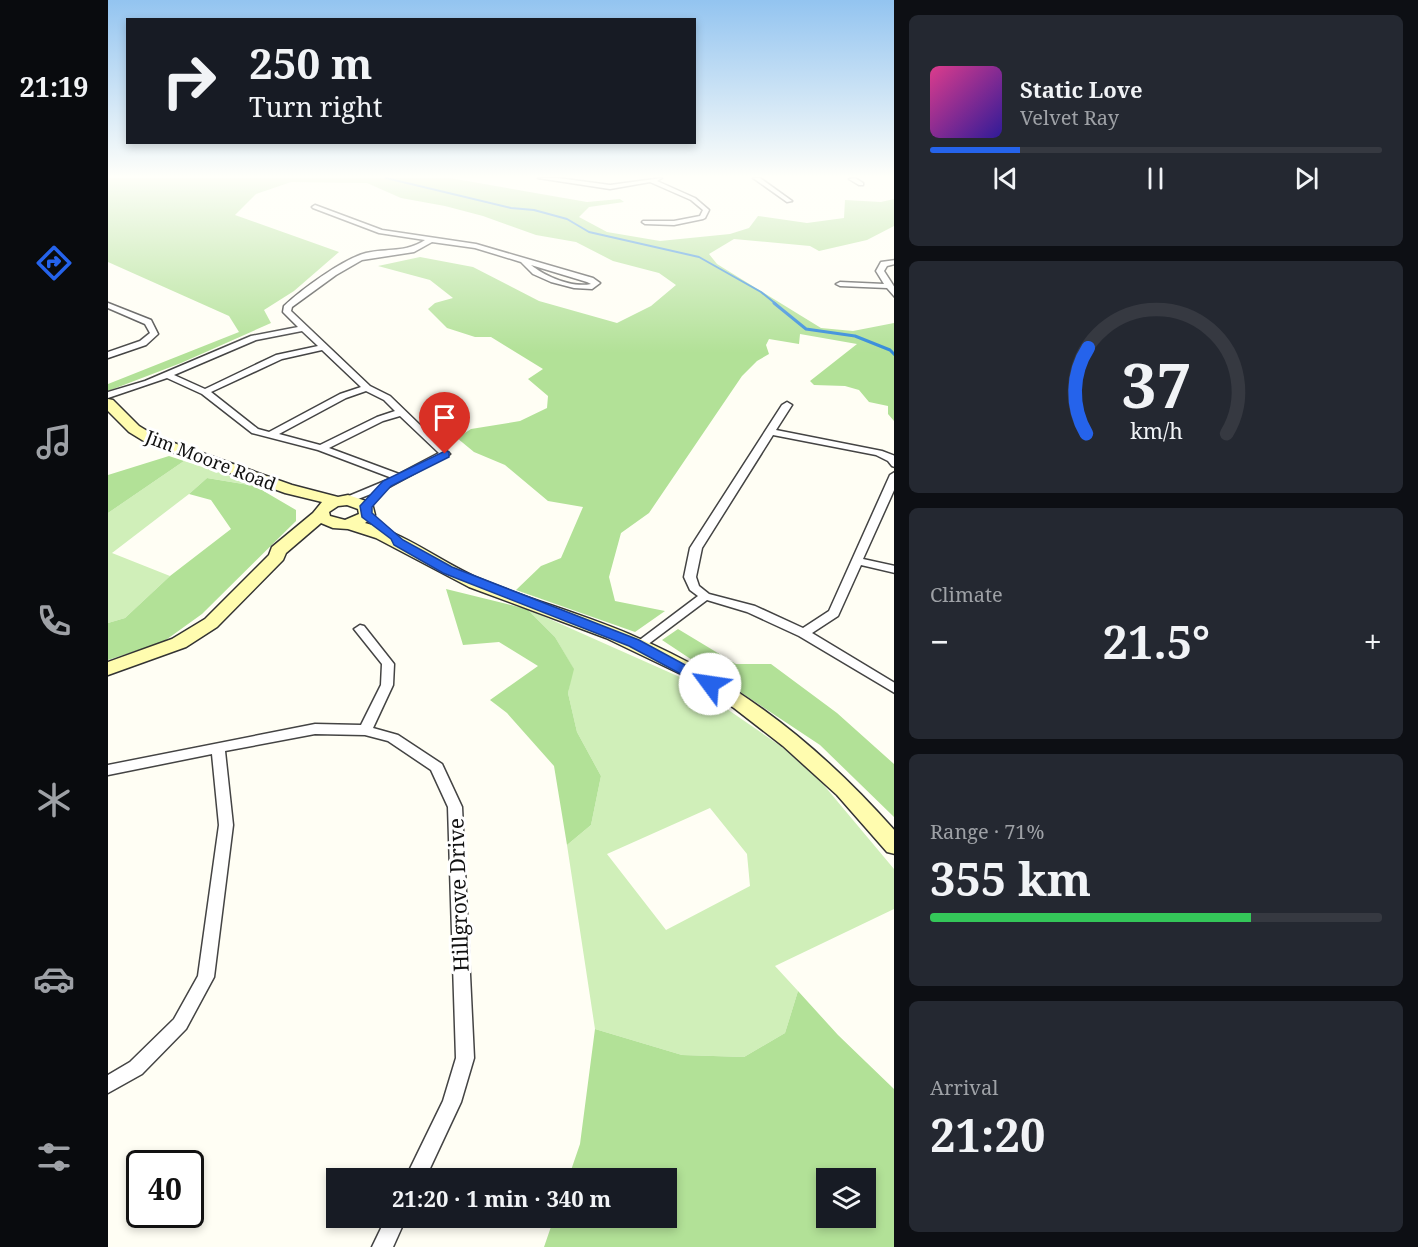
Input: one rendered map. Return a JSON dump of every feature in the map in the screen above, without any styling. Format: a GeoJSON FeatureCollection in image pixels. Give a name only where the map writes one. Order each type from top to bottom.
{"type":"FeatureCollection","features":[{"type":"Feature","properties":{"kind":"street"},"geometry":{"type":"LineString","coordinates":[[407,236],[476,246],[596,283],[591,287],[581,287],[544,276],[530,271],[524,261]]}},
{"type":"Feature","properties":{"kind":"street"},"geometry":{"type":"LineString","coordinates":[[277,556],[278,551],[321,512],[342,501],[387,484],[445,454],[387,398],[367,388],[287,312],[288,306],[357,258],[407,253],[419,249],[430,240]]}},
{"type":"Feature","properties":{"kind":"street"},"geometry":{"type":"LineString","coordinates":[[894,262],[884,264],[879,271],[894,295]]}},
{"type":"Feature","properties":{"kind":"street"},"geometry":{"type":"LineString","coordinates":[[840,284],[888,286]]}},
{"type":"Feature","properties":{"kind":"street"},"geometry":{"type":"LineString","coordinates":[[108,305],[148,322],[154,334],[143,342],[108,355]]}},
{"type":"Feature","properties":{"kind":"street"},"geometry":{"type":"LineString","coordinates":[[108,395],[125,392],[254,338],[303,328]]}},
{"type":"Feature","properties":{"kind":"street"},"geometry":{"type":"LineString","coordinates":[[205,392],[279,357],[324,347]]}},
{"type":"Feature","properties":{"kind":"street"},"geometry":{"type":"LineString","coordinates":[[167,375],[205,392],[250,428],[321,448],[399,477]]}},
{"type":"Feature","properties":{"kind":"street"},"geometry":{"type":"LineString","coordinates":[[270,435],[343,396],[367,388]]}},
{"type":"Feature","properties":{"kind":"street","name":"Jim Moore Road"},"geometry":{"type":"LineString","coordinates":[[108,403],[134,429],[152,440],[290,490],[321,512],[327,521],[344,524]]}},
{"type":"Feature","properties":{"kind":"street"},"geometry":{"type":"LineString","coordinates":[[787,405],[696,548],[690,577],[694,588],[705,596],[751,609],[803,633],[894,688]]}},
{"type":"Feature","properties":{"kind":"street"},"geometry":{"type":"LineString","coordinates":[[321,448],[380,419],[402,412]]}},
{"type":"Feature","properties":{"kind":"street"},"geometry":{"type":"LineString","coordinates":[[771,432],[879,453],[892,459],[894,464]]}},
{"type":"Feature","properties":{"kind":"street"},"geometry":{"type":"LineString","coordinates":[[803,633],[834,613],[890,495],[894,475]]}},
{"type":"Feature","properties":{"kind":"street"},"geometry":{"type":"LineString","coordinates":[[108,669],[179,643],[211,623],[277,556],[320,532],[360,520],[387,484]]}},
{"type":"Feature","properties":{"kind":"street","name":"Jim Moore Road"},"geometry":{"type":"LineString","coordinates":[[290,490],[342,501],[366,510]]}},
{"type":"Feature","properties":{"kind":"street"},"geometry":{"type":"LineString","coordinates":[[366,510],[396,537],[398,542]]}},
{"type":"Feature","properties":{"kind":"street"},"geometry":{"type":"LineString","coordinates":[[344,524],[398,542],[475,582],[639,645],[728,694],[783,735],[838,783],[894,846]]}},
{"type":"Feature","properties":{"kind":"street"},"geometry":{"type":"LineString","coordinates":[[857,561],[894,570]]}},
{"type":"Feature","properties":{"kind":"street"},"geometry":{"type":"LineString","coordinates":[[639,645],[705,596]]}},
{"type":"Feature","properties":{"kind":"street"},"geometry":{"type":"LineString","coordinates":[[360,629],[388,664],[387,685],[365,730]]}},
{"type":"Feature","properties":{"kind":"street","name":"Hillgrove Drive"},"geometry":{"type":"LineString","coordinates":[[108,770],[159,758],[315,729],[365,730],[393,738],[437,767],[455,807],[465,1058],[452,1102],[420,1168]]}},
{"type":"Feature","properties":{"kind":"street"},"geometry":{"type":"LineString","coordinates":[[108,1084],[136,1068],[180,1024],[206,977],[226,825],[218,748]]}},
{"type":"Feature","properties":{"kind":"street"},"geometry":{"type":"LineString","coordinates":[[382,1247],[391,1228]]}},
{"type":"Feature","properties":{"kind":"green space"},"geometry":{"type":"Polygon","coordinates":[[[108,236],[295,236],[339,252],[294,291],[264,310],[271,323],[181,363],[108,391],[108,384],[239,332],[229,316],[108,262],[108,236]]]}},
{"type":"Feature","properties":{"kind":"green space"},"geometry":{"type":"Polygon","coordinates":[[[543,236],[632,236],[660,241],[708,236],[874,236],[819,251],[810,246],[734,239],[709,254],[717,264],[821,328],[853,331],[894,323],[894,421],[888,414],[888,406],[869,402],[859,390],[845,386],[814,385],[810,381],[857,344],[800,334],[799,344],[769,339],[766,345],[769,354],[757,361],[742,376],[649,513],[621,533],[609,577],[615,601],[665,611],[635,632],[516,590],[541,566],[561,558],[583,507],[548,501],[505,465],[474,452],[457,438],[471,429],[520,421],[547,408],[548,396],[528,379],[543,369],[491,337],[475,337],[447,328],[428,309],[435,303],[453,298],[430,280],[378,266],[420,257],[473,267],[539,301],[617,323],[651,306],[676,285],[659,273],[613,261],[576,242],[543,236]]]}},
{"type":"Feature","properties":{"kind":"green space"},"geometry":{"type":"Polygon","coordinates":[[[169,456],[184,461],[108,513],[108,475],[169,456]]]}},
{"type":"Feature","properties":{"kind":"green space"},"geometry":{"type":"Polygon","coordinates":[[[184,461],[255,486],[207,478],[112,553],[170,576],[125,618],[108,623],[108,513],[184,461]]]}},
{"type":"Feature","properties":{"kind":"green space"},"geometry":{"type":"Polygon","coordinates":[[[207,478],[255,486],[296,510],[296,521],[202,614],[163,642],[108,660],[108,623],[125,618],[170,576],[231,529],[211,500],[189,494],[207,478]]]}},
{"type":"Feature","properties":{"kind":"green space"},"geometry":{"type":"Polygon","coordinates":[[[446,589],[527,609],[555,637],[574,669],[568,693],[577,732],[601,776],[591,825],[567,845],[554,766],[507,713],[490,700],[538,666],[499,642],[463,645],[446,589]]]}},
{"type":"Feature","properties":{"kind":"green space"},"geometry":{"type":"Polygon","coordinates":[[[527,609],[682,678],[782,747],[822,783],[894,869],[894,909],[775,966],[798,991],[785,1033],[744,1057],[682,1055],[595,1029],[567,845],[591,825],[601,776],[577,732],[568,693],[573,668],[555,637],[527,609]],[[710,808],[607,854],[666,930],[750,886],[747,854],[710,808]]]}},
{"type":"Feature","properties":{"kind":"green space"},"geometry":{"type":"Polygon","coordinates":[[[678,629],[736,664],[771,664],[837,713],[894,764],[894,817],[820,745],[662,640],[678,629]]]}},
{"type":"Feature","properties":{"kind":"green space"},"geometry":{"type":"Polygon","coordinates":[[[798,991],[838,1035],[894,1089],[894,1247],[544,1247],[551,1228],[677,1228],[677,1168],[572,1168],[580,1144],[595,1029],[682,1055],[744,1057],[785,1033],[798,991]]]}},
{"type":"Feature","properties":{"kind":"waterway"},"geometry":{"type":"LineString","coordinates":[[607,236],[699,257],[761,292],[776,304]]}},
{"type":"Feature","properties":{"kind":"waterway"},"geometry":{"type":"LineString","coordinates":[[774,303],[806,329],[855,336],[890,350],[894,354]]}},
{"type":"Feature","properties":{"kind":"route"},"geometry":{"type":"LineString","coordinates":[[445,454],[387,484],[366,506],[367,514],[376,524],[396,537],[398,542],[448,570],[519,600],[634,643],[675,663],[710,684]]}}]}
